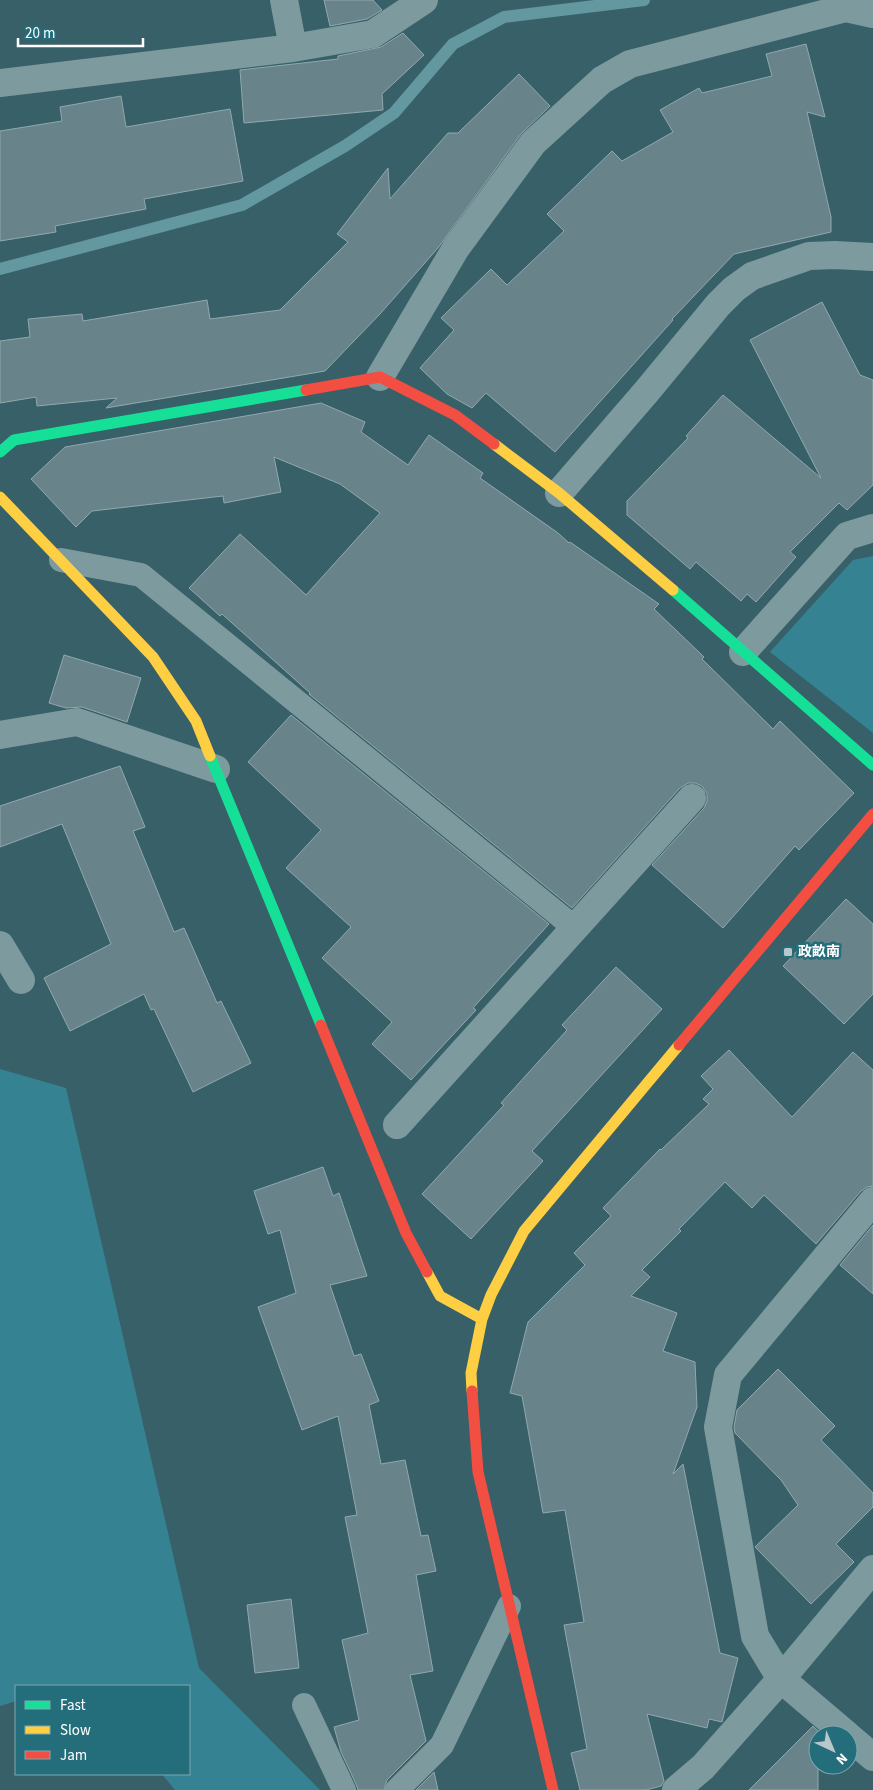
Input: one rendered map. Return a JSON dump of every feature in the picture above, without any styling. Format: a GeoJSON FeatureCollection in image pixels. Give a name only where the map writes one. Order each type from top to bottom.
{"type":"FeatureCollection","features":[{"type":"Feature","properties":{"kind":"street"},"geometry":{"type":"LineString","coordinates":[[284,0],[293,48]]}},
{"type":"Feature","properties":{"kind":"street"},"geometry":{"type":"LineString","coordinates":[[0,84],[293,48],[373,34],[424,0]]}},
{"type":"Feature","properties":{"kind":"street"},"geometry":{"type":"LineString","coordinates":[[380,377],[456,248],[533,144],[602,80],[630,64],[846,8],[873,14]]}},
{"type":"Feature","properties":{"kind":"street"},"geometry":{"type":"LineString","coordinates":[[559,492],[647,391],[718,305],[734,289],[752,276],[809,256],[873,257]]}},
{"type":"Feature","properties":{"kind":"street"},"geometry":{"type":"LineString","coordinates":[[0,452],[14,440],[380,377],[455,415],[559,492],[873,765]]}},
{"type":"Feature","properties":{"kind":"street"},"geometry":{"type":"LineString","coordinates":[[0,497],[152,657],[196,721],[406,1233],[440,1296],[482,1320]]}},
{"type":"Feature","properties":{"kind":"street"},"geometry":{"type":"LineString","coordinates":[[743,652],[846,536],[873,528]]}},
{"type":"Feature","properties":{"kind":"street"},"geometry":{"type":"LineString","coordinates":[[0,736],[77,722],[216,769]]}},
{"type":"Feature","properties":{"kind":"street"},"geometry":{"type":"LineString","coordinates":[[397,1125],[692,798]]}},
{"type":"Feature","properties":{"kind":"street"},"geometry":{"type":"LineString","coordinates":[[553,1790],[478,1472],[471,1373],[482,1320],[491,1295],[524,1231],[873,814]]}},
{"type":"Feature","properties":{"kind":"street"},"geometry":{"type":"LineString","coordinates":[[0,945],[21,980]]}},
{"type":"Feature","properties":{"kind":"street"},"geometry":{"type":"LineString","coordinates":[[836,1725],[781,1679],[755,1636],[718,1427],[728,1375],[873,1201]]}},
{"type":"Feature","properties":{"kind":"street"},"geometry":{"type":"LineString","coordinates":[[676,1790],[703,1767],[781,1679],[873,1569]]}},
{"type":"Feature","properties":{"kind":"street"},"geometry":{"type":"LineString","coordinates":[[858,1744],[873,1757]]}},
{"type":"Feature","properties":{"kind":"lane"},"geometry":{"type":"LineString","coordinates":[[61,560],[142,575],[575,928]]}},
{"type":"Feature","properties":{"kind":"lane"},"geometry":{"type":"LineString","coordinates":[[397,1790],[442,1745],[509,1606]]}},
{"type":"Feature","properties":{"kind":"lane"},"geometry":{"type":"LineString","coordinates":[[304,1705],[344,1790]]}},
{"type":"Feature","properties":{"kind":"shaded area"},"geometry":{"type":"Polygon","coordinates":[[[873,556],[873,733],[770,652],[853,560],[873,556]]]}},
{"type":"Feature","properties":{"kind":"shaded area"},"geometry":{"type":"Polygon","coordinates":[[[0,1069],[66,1088],[199,1668],[320,1790],[175,1790],[163,1775],[190,1775],[190,1685],[15,1685],[15,1701],[0,1706],[0,1069]]]}},
{"type":"Feature","properties":{"kind":"building"},"geometry":{"type":"Polygon","coordinates":[[[324,0],[373,0],[382,10],[367,19],[330,26],[324,0]]]}},
{"type":"Feature","properties":{"kind":"building"},"geometry":{"type":"Polygon","coordinates":[[[403,33],[424,55],[382,94],[383,110],[244,123],[240,70],[338,59],[338,56],[381,47],[403,33]]]}},
{"type":"Feature","properties":{"kind":"building"},"geometry":{"type":"Polygon","coordinates":[[[806,44],[825,117],[807,112],[831,217],[831,232],[734,254],[672,319],[555,452],[486,393],[472,408],[447,394],[420,368],[454,330],[441,318],[491,269],[507,285],[564,231],[547,214],[612,151],[622,161],[673,132],[660,110],[699,88],[702,93],[772,76],[766,54],[806,44]]]}},
{"type":"Feature","properties":{"kind":"building"},"geometry":{"type":"Polygon","coordinates":[[[519,74],[550,106],[521,134],[438,248],[380,314],[325,371],[106,408],[117,398],[37,406],[36,397],[0,403],[0,341],[30,337],[28,319],[82,314],[83,321],[207,300],[210,319],[280,310],[348,242],[337,234],[388,168],[390,199],[448,133],[458,133],[519,74]]]}},
{"type":"Feature","properties":{"kind":"building"},"geometry":{"type":"Polygon","coordinates":[[[121,96],[126,127],[230,109],[243,181],[144,199],[146,209],[55,226],[56,232],[0,241],[0,131],[62,121],[60,107],[121,96]]]}},
{"type":"Feature","properties":{"kind":"building"},"geometry":{"type":"Polygon","coordinates":[[[822,302],[860,375],[873,380],[873,485],[847,510],[839,503],[790,552],[796,557],[756,602],[747,594],[741,601],[696,562],[690,569],[627,515],[627,501],[688,438],[686,436],[723,395],[821,478],[750,340],[822,302]]]}},
{"type":"Feature","properties":{"kind":"building"},"geometry":{"type":"Polygon","coordinates":[[[321,403],[365,422],[361,432],[408,465],[429,435],[483,473],[480,478],[558,533],[569,543],[659,604],[654,609],[704,657],[702,659],[773,729],[780,721],[854,793],[799,850],[795,846],[723,928],[652,865],[704,808],[707,794],[702,786],[688,783],[680,788],[572,908],[309,694],[222,614],[220,616],[189,588],[240,534],[306,595],[380,513],[340,484],[274,457],[281,492],[224,503],[223,496],[92,511],[76,527],[31,479],[65,447],[321,403]]]}},
{"type":"Feature","properties":{"kind":"building"},"geometry":{"type":"Polygon","coordinates":[[[64,655],[141,678],[127,722],[82,707],[66,708],[49,703],[64,655]]]}},
{"type":"Feature","properties":{"kind":"building"},"geometry":{"type":"Polygon","coordinates":[[[291,715],[549,924],[473,1008],[476,1010],[411,1080],[372,1044],[392,1022],[322,958],[351,927],[286,868],[321,830],[248,762],[291,715]]]}},
{"type":"Feature","properties":{"kind":"building"},"geometry":{"type":"Polygon","coordinates":[[[120,766],[145,827],[133,831],[174,932],[184,928],[217,1003],[221,1001],[251,1063],[193,1092],[154,1009],[151,1010],[144,994],[70,1031],[44,978],[111,944],[62,824],[0,847],[0,806],[120,766]]]}},
{"type":"Feature","properties":{"kind":"building"},"geometry":{"type":"Polygon","coordinates":[[[846,899],[873,924],[873,994],[844,1024],[783,966],[846,899]]]}},
{"type":"Feature","properties":{"kind":"building"},"geometry":{"type":"Polygon","coordinates":[[[616,967],[662,1009],[532,1151],[543,1161],[471,1239],[422,1194],[504,1105],[501,1103],[567,1030],[562,1025],[616,967]]]}},
{"type":"Feature","properties":{"kind":"building"},"geometry":{"type":"Polygon","coordinates":[[[729,1050],[792,1117],[853,1052],[873,1070],[873,1186],[861,1191],[816,1244],[764,1195],[752,1208],[725,1182],[679,1229],[681,1231],[642,1270],[650,1277],[631,1296],[677,1313],[663,1351],[695,1362],[697,1407],[673,1474],[683,1464],[720,1653],[738,1658],[722,1722],[709,1719],[707,1728],[647,1714],[664,1781],[661,1786],[646,1790],[580,1790],[571,1753],[587,1749],[564,1625],[584,1622],[565,1510],[543,1513],[522,1396],[510,1393],[528,1322],[585,1265],[574,1253],[611,1216],[603,1208],[660,1149],[709,1104],[703,1099],[713,1089],[701,1076],[729,1050]]]}},
{"type":"Feature","properties":{"kind":"building"},"geometry":{"type":"Polygon","coordinates":[[[323,1167],[333,1196],[339,1193],[367,1276],[330,1285],[354,1356],[361,1354],[379,1401],[369,1405],[381,1464],[405,1460],[421,1536],[428,1535],[436,1571],[416,1575],[433,1671],[410,1675],[426,1741],[387,1780],[384,1790],[358,1790],[341,1752],[334,1727],[359,1720],[342,1640],[368,1633],[345,1517],[357,1515],[338,1416],[302,1430],[258,1307],[296,1293],[280,1230],[268,1234],[254,1191],[323,1167]]]}},
{"type":"Feature","properties":{"kind":"building"},"geometry":{"type":"Polygon","coordinates":[[[873,1225],[873,1294],[840,1265],[873,1225]]]}},
{"type":"Feature","properties":{"kind":"building"},"geometry":{"type":"Polygon","coordinates":[[[778,1369],[835,1426],[821,1440],[873,1493],[873,1507],[836,1544],[854,1562],[811,1604],[755,1547],[798,1505],[781,1480],[735,1433],[734,1427],[737,1410],[778,1369]]]}},
{"type":"Feature","properties":{"kind":"building"},"geometry":{"type":"Polygon","coordinates":[[[291,1599],[299,1668],[255,1673],[247,1605],[291,1599]]]}},
{"type":"Feature","properties":{"kind":"building"},"geometry":{"type":"Polygon","coordinates":[[[808,1731],[808,1775],[818,1775],[818,1790],[749,1790],[808,1731]]]}},
{"type":"Feature","properties":{"kind":"building"},"geometry":{"type":"Polygon","coordinates":[[[434,1772],[438,1790],[416,1790],[434,1772]]]}},
{"type":"Feature","properties":{"kind":"waterway"},"geometry":{"type":"LineString","coordinates":[[0,269],[242,205],[345,146],[394,113],[453,44],[504,17],[644,0]]}},
{"type":"Feature","properties":{"kind":"traffic: fast"},"geometry":{"type":"LineString","coordinates":[[0,452],[14,440],[306,390]]}},
{"type":"Feature","properties":{"kind":"traffic: fast"},"geometry":{"type":"LineString","coordinates":[[673,590],[873,765]]}},
{"type":"Feature","properties":{"kind":"traffic: fast"},"geometry":{"type":"LineString","coordinates":[[210,756],[321,1025]]}},
{"type":"Feature","properties":{"kind":"traffic: slow"},"geometry":{"type":"LineString","coordinates":[[494,444],[559,493],[673,590]]}},
{"type":"Feature","properties":{"kind":"traffic: slow"},"geometry":{"type":"LineString","coordinates":[[0,497],[153,657],[196,721],[210,756]]}},
{"type":"Feature","properties":{"kind":"traffic: slow"},"geometry":{"type":"LineString","coordinates":[[472,1391],[471,1373],[482,1319],[491,1295],[524,1231],[679,1045]]}},
{"type":"Feature","properties":{"kind":"traffic: slow"},"geometry":{"type":"LineString","coordinates":[[427,1272],[440,1296],[482,1319]]}},
{"type":"Feature","properties":{"kind":"traffic: jam"},"geometry":{"type":"LineString","coordinates":[[306,390],[380,377],[455,415],[494,444]]}},
{"type":"Feature","properties":{"kind":"traffic: jam"},"geometry":{"type":"LineString","coordinates":[[679,1045],[873,814]]}},
{"type":"Feature","properties":{"kind":"traffic: jam"},"geometry":{"type":"LineString","coordinates":[[321,1025],[406,1233],[427,1272]]}},
{"type":"Feature","properties":{"kind":"traffic: jam"},"geometry":{"type":"LineString","coordinates":[[472,1391],[478,1472],[553,1790]]}},
{"type":"Feature","properties":{"kind":"place","name":"政畝南"},"geometry":{"type":"Point","coordinates":[788,952]}}]}
